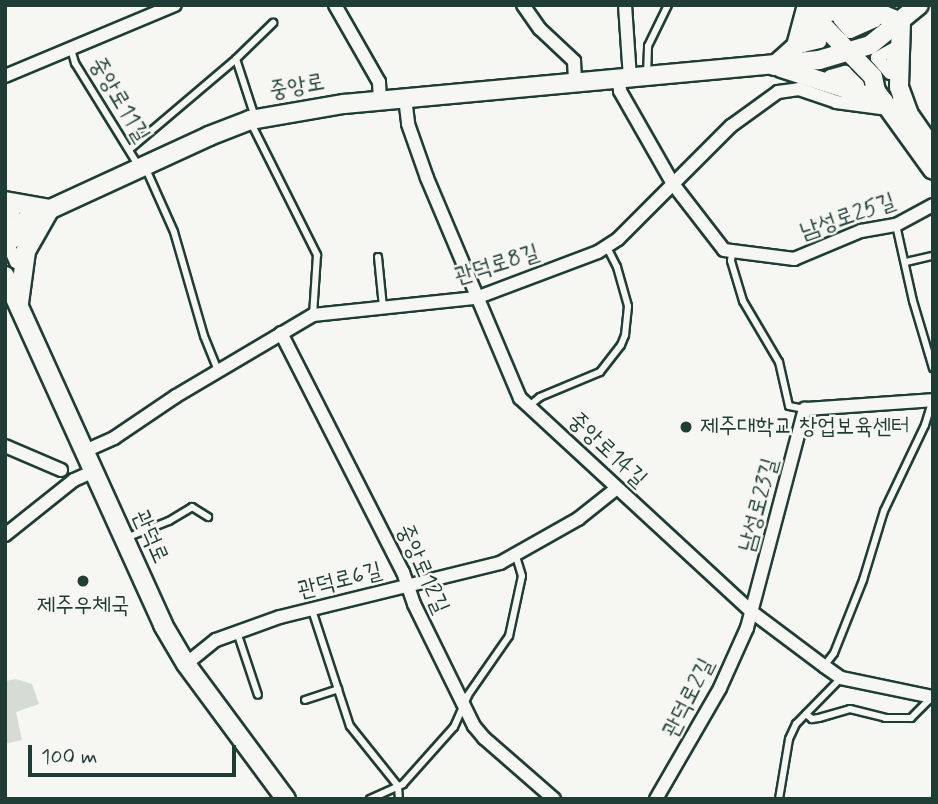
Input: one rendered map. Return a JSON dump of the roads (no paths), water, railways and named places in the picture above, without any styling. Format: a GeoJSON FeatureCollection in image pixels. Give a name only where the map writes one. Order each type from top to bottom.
{"type":"FeatureCollection","features":[{"type":"Feature","properties":{"kind":"main road","name":"중앙로"},"geometry":{"type":"LineString","coordinates":[[5,229],[252,120],[293,110],[380,100],[819,60],[870,45],[919,5]]}},
{"type":"Feature","properties":{"kind":"main road"},"geometry":{"type":"LineString","coordinates":[[804,7],[867,11],[901,22],[895,108]]}},
{"type":"Feature","properties":{"kind":"main road"},"geometry":{"type":"LineString","coordinates":[[804,7],[873,77],[886,82],[895,108],[933,170]]}},
{"type":"Feature","properties":{"kind":"main road"},"geometry":{"type":"LineString","coordinates":[[804,7],[796,46],[774,66],[895,108]]}},
{"type":"Feature","properties":{"kind":"main road"},"geometry":{"type":"LineString","coordinates":[[873,77],[876,90],[933,149]]}},
{"type":"Feature","properties":{"kind":"main road"},"geometry":{"type":"LineString","coordinates":[[5,201],[50,209],[26,251],[12,301]]}},
{"type":"Feature","properties":{"kind":"main road","name":"관덕로"},"geometry":{"type":"LineString","coordinates":[[5,276],[12,301],[85,451],[163,625],[186,664],[284,798]]}},
{"type":"Feature","properties":{"kind":"street"},"geometry":{"type":"LineString","coordinates":[[5,76],[174,5]]}},
{"type":"Feature","properties":{"kind":"street"},"geometry":{"type":"LineString","coordinates":[[335,5],[379,82],[380,100]]}},
{"type":"Feature","properties":{"kind":"street"},"geometry":{"type":"LineString","coordinates":[[523,5],[540,29],[573,61],[575,83]]}},
{"type":"Feature","properties":{"kind":"street"},"geometry":{"type":"LineString","coordinates":[[625,5],[632,78],[620,91],[673,184],[720,247],[732,253]]}},
{"type":"Feature","properties":{"kind":"street","name":"관덕로8길"},"geometry":{"type":"LineString","coordinates":[[85,451],[114,438],[218,370],[313,315],[476,298],[518,284],[607,247],[743,116],[778,92],[799,89],[836,102],[895,108]]}},
{"type":"Feature","properties":{"kind":"street","name":"중앙로14길"},"geometry":{"type":"LineString","coordinates":[[405,98],[408,124],[427,178],[517,394],[752,612],[824,666],[841,678],[932,697]]}},
{"type":"Feature","properties":{"kind":"street","name":"남성로25길"},"geometry":{"type":"LineString","coordinates":[[732,253],[794,258],[861,231],[897,225],[933,205]]}},
{"type":"Feature","properties":{"kind":"street"},"geometry":{"type":"LineString","coordinates":[[5,206],[14,210],[5,214]]}},
{"type":"Feature","properties":{"kind":"street","name":"중앙로12길"},"geometry":{"type":"LineString","coordinates":[[281,333],[408,585],[414,604],[464,707],[484,738],[554,799]]}},
{"type":"Feature","properties":{"kind":"street"},"geometry":{"type":"LineString","coordinates":[[805,409],[933,400]]}},
{"type":"Feature","properties":{"kind":"street","name":"남성로23길"},"geometry":{"type":"LineString","coordinates":[[752,612],[805,409]]}},
{"type":"Feature","properties":{"kind":"street"},"geometry":{"type":"LineString","coordinates":[[5,446],[61,470]]}},
{"type":"Feature","properties":{"kind":"street"},"geometry":{"type":"LineString","coordinates":[[5,535],[74,480],[94,471]]}},
{"type":"Feature","properties":{"kind":"street","name":"관덕로6길"},"geometry":{"type":"LineString","coordinates":[[186,664],[216,640],[237,632],[311,608],[488,567],[516,556],[593,509],[617,488]]}},
{"type":"Feature","properties":{"kind":"street","name":"관덕로2길"},"geometry":{"type":"LineString","coordinates":[[656,799],[720,688],[752,612]]}},
{"type":"Feature","properties":{"kind":"lane"},"geometry":{"type":"LineString","coordinates":[[632,78],[668,5]]}},
{"type":"Feature","properties":{"kind":"lane"},"geometry":{"type":"LineString","coordinates":[[130,149],[236,60],[273,23]]}},
{"type":"Feature","properties":{"kind":"lane","name":"중앙로11길"},"geometry":{"type":"LineString","coordinates":[[71,49],[75,63],[142,167],[174,232],[204,336],[218,370]]}},
{"type":"Feature","properties":{"kind":"lane"},"geometry":{"type":"LineString","coordinates":[[236,60],[254,134],[317,255],[313,315]]}},
{"type":"Feature","properties":{"kind":"lane"},"geometry":{"type":"LineString","coordinates":[[897,225],[919,323],[933,368]]}},
{"type":"Feature","properties":{"kind":"lane"},"geometry":{"type":"LineString","coordinates":[[529,407],[540,397],[600,372],[621,345],[627,326],[628,306],[617,267],[607,247]]}},
{"type":"Feature","properties":{"kind":"lane"},"geometry":{"type":"LineString","coordinates":[[732,253],[731,261],[743,301],[779,362],[789,406],[805,409]]}},
{"type":"Feature","properties":{"kind":"lane"},"geometry":{"type":"LineString","coordinates":[[906,262],[933,256]]}},
{"type":"Feature","properties":{"kind":"lane"},"geometry":{"type":"LineString","coordinates":[[378,257],[383,309]]}},
{"type":"Feature","properties":{"kind":"lane"},"geometry":{"type":"LineString","coordinates":[[824,666],[834,653],[863,580],[884,512],[925,425],[933,400]]}},
{"type":"Feature","properties":{"kind":"lane"},"geometry":{"type":"LineString","coordinates":[[124,539],[169,521],[192,507],[208,517]]}},
{"type":"Feature","properties":{"kind":"lane"},"geometry":{"type":"LineString","coordinates":[[370,799],[403,784],[454,727],[472,688],[509,636],[522,576],[516,556]]}},
{"type":"Feature","properties":{"kind":"lane"},"geometry":{"type":"LineString","coordinates":[[311,608],[350,726],[398,786],[398,799]]}},
{"type":"Feature","properties":{"kind":"lane"},"geometry":{"type":"LineString","coordinates":[[237,632],[258,695]]}},
{"type":"Feature","properties":{"kind":"lane"},"geometry":{"type":"LineString","coordinates":[[779,799],[789,739],[806,714],[841,678]]}},
{"type":"Feature","properties":{"kind":"lane"},"geometry":{"type":"LineString","coordinates":[[305,700],[338,689]]}},
{"type":"Feature","properties":{"kind":"lane"},"geometry":{"type":"LineString","coordinates":[[806,714],[812,719],[850,709],[885,718],[911,718],[932,697]]}},
{"type":"Feature","properties":{"kind":"place","name":"제주대학교 창업보육센터"},"geometry":{"type":"Point","coordinates":[686,427]}},
{"type":"Feature","properties":{"kind":"place","name":"제주우체국"},"geometry":{"type":"Point","coordinates":[83,581]}}]}
